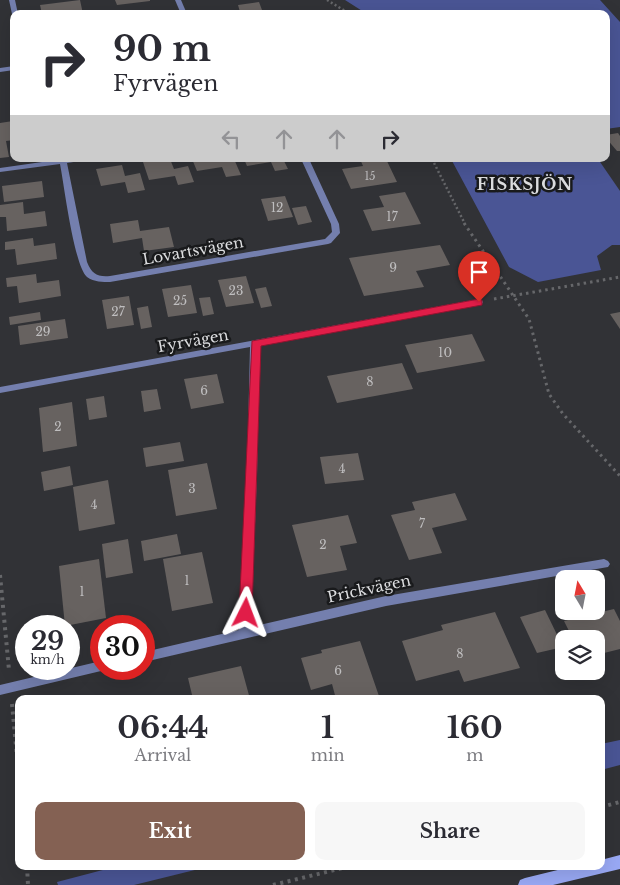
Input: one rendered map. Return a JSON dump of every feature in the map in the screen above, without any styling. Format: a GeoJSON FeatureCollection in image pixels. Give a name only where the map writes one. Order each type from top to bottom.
{"type":"FeatureCollection","features":[{"type":"Feature","properties":{"kind":"street"},"geometry":{"type":"LineString","coordinates":[[0,170],[56,162]]}},
{"type":"Feature","properties":{"kind":"street","name":"Lovartsvägen"},"geometry":{"type":"LineString","coordinates":[[63,162],[83,262],[86,273],[95,280],[328,241],[336,233],[335,224],[306,162]]}},
{"type":"Feature","properties":{"kind":"street","name":"Fyrvägen"},"geometry":{"type":"LineString","coordinates":[[0,390],[479,302]]}},
{"type":"Feature","properties":{"kind":"street"},"geometry":{"type":"LineString","coordinates":[[244,633],[256,344]]}},
{"type":"Feature","properties":{"kind":"street","name":"Prickvägen"},"geometry":{"type":"LineString","coordinates":[[155,654],[386,601],[604,564]]}},
{"type":"Feature","properties":{"kind":"street"},"geometry":{"type":"LineString","coordinates":[[0,690],[90,669]]}},
{"type":"Feature","properties":{"kind":"street"},"geometry":{"type":"LineString","coordinates":[[605,866],[620,862]]}},
{"type":"Feature","properties":{"kind":"street"},"geometry":{"type":"LineString","coordinates":[[525,885],[587,870]]}},
{"type":"Feature","properties":{"kind":"path"},"geometry":{"type":"LineString","coordinates":[[327,0],[343,10]]}},
{"type":"Feature","properties":{"kind":"path"},"geometry":{"type":"LineString","coordinates":[[433,162],[463,222],[529,319],[549,394],[563,414],[620,476]]}},
{"type":"Feature","properties":{"kind":"path"},"geometry":{"type":"LineString","coordinates":[[479,302],[620,278]]}},
{"type":"Feature","properties":{"kind":"path"},"geometry":{"type":"LineString","coordinates":[[605,806],[620,802]]}},
{"type":"Feature","properties":{"kind":"path"},"geometry":{"type":"LineString","coordinates":[[27,870],[28,885]]}},
{"type":"Feature","properties":{"kind":"path"},"geometry":{"type":"LineString","coordinates":[[272,885],[334,870]]}},
{"type":"Feature","properties":{"kind":"shaded area"},"geometry":{"type":"Polygon","coordinates":[[[345,0],[600,0],[609,10],[361,10],[345,0]]]}},
{"type":"Feature","properties":{"kind":"shaded area"},"geometry":{"type":"Polygon","coordinates":[[[610,11],[620,22],[620,127],[610,128],[610,11]]]}},
{"type":"Feature","properties":{"kind":"shaded area"},"geometry":{"type":"Polygon","coordinates":[[[453,162],[600,162],[620,191],[620,245],[612,245],[597,256],[601,270],[538,282],[509,267],[453,162]]]}},
{"type":"Feature","properties":{"kind":"shaded area"},"geometry":{"type":"Polygon","coordinates":[[[620,740],[620,765],[605,769],[605,743],[620,740]]]}},
{"type":"Feature","properties":{"kind":"shaded area"},"geometry":{"type":"Polygon","coordinates":[[[103,870],[195,870],[134,885],[58,885],[57,882],[103,870]]]}},
{"type":"Feature","properties":{"kind":"building"},"geometry":{"type":"Polygon","coordinates":[[[80,0],[82,10],[41,10],[40,5],[80,0]]]}},
{"type":"Feature","properties":{"kind":"building"},"geometry":{"type":"Polygon","coordinates":[[[115,0],[150,0],[150,1],[117,5],[115,0]]]}},
{"type":"Feature","properties":{"kind":"building"},"geometry":{"type":"Polygon","coordinates":[[[259,2],[262,10],[239,10],[238,5],[259,2]]]}},
{"type":"Feature","properties":{"kind":"building"},"geometry":{"type":"Polygon","coordinates":[[[10,121],[10,140],[6,141],[9,157],[0,158],[0,123],[10,121]]]}},
{"type":"Feature","properties":{"kind":"building"},"geometry":{"type":"Polygon","coordinates":[[[618,133],[620,136],[620,151],[617,151],[610,143],[610,134],[618,133]]]}},
{"type":"Feature","properties":{"kind":"building"},"geometry":{"type":"Polygon","coordinates":[[[143,162],[171,162],[174,169],[188,166],[194,182],[178,185],[175,176],[149,180],[143,162]]]}},
{"type":"Feature","properties":{"kind":"building"},"geometry":{"type":"Polygon","coordinates":[[[193,162],[235,162],[241,175],[226,177],[222,167],[197,171],[193,162]]]}},
{"type":"Feature","properties":{"kind":"building"},"geometry":{"type":"Polygon","coordinates":[[[245,162],[271,162],[247,166],[245,162]]]}},
{"type":"Feature","properties":{"kind":"building"},"geometry":{"type":"Polygon","coordinates":[[[271,162],[284,162],[288,169],[275,171],[271,162]]]}},
{"type":"Feature","properties":{"kind":"building"},"geometry":{"type":"Polygon","coordinates":[[[361,162],[387,162],[397,182],[351,189],[342,169],[363,166],[361,162]]]}},
{"type":"Feature","properties":{"kind":"building"},"geometry":{"type":"Polygon","coordinates":[[[122,165],[125,176],[140,173],[145,190],[128,193],[125,182],[101,186],[96,169],[122,165]]]}},
{"type":"Feature","properties":{"kind":"building"},"geometry":{"type":"Polygon","coordinates":[[[42,181],[44,197],[4,202],[2,186],[42,181]]]}},
{"type":"Feature","properties":{"kind":"building"},"geometry":{"type":"Polygon","coordinates":[[[405,192],[421,224],[372,231],[363,210],[384,207],[379,196],[405,192]]]}},
{"type":"Feature","properties":{"kind":"building"},"geometry":{"type":"Polygon","coordinates":[[[285,196],[293,217],[268,221],[261,199],[285,196]]]}},
{"type":"Feature","properties":{"kind":"building"},"geometry":{"type":"Polygon","coordinates":[[[23,202],[24,214],[45,211],[47,226],[7,231],[6,217],[0,217],[0,205],[23,202]]]}},
{"type":"Feature","properties":{"kind":"building"},"geometry":{"type":"Polygon","coordinates":[[[306,206],[312,222],[298,225],[292,208],[306,206]]]}},
{"type":"Feature","properties":{"kind":"building"},"geometry":{"type":"Polygon","coordinates":[[[138,220],[140,231],[169,227],[174,247],[144,251],[142,238],[113,243],[110,224],[138,220]]]}},
{"type":"Feature","properties":{"kind":"building"},"geometry":{"type":"Polygon","coordinates":[[[33,238],[34,246],[55,243],[57,259],[17,265],[15,249],[5,250],[5,242],[33,238]]]}},
{"type":"Feature","properties":{"kind":"building"},"geometry":{"type":"Polygon","coordinates":[[[440,245],[450,265],[416,271],[424,287],[364,296],[349,258],[440,245]]]}},
{"type":"Feature","properties":{"kind":"building"},"geometry":{"type":"Polygon","coordinates":[[[36,274],[37,283],[59,280],[61,296],[19,303],[17,286],[7,287],[6,278],[36,274]]]}},
{"type":"Feature","properties":{"kind":"building"},"geometry":{"type":"Polygon","coordinates":[[[246,276],[254,303],[226,307],[218,280],[246,276]]]}},
{"type":"Feature","properties":{"kind":"building"},"geometry":{"type":"Polygon","coordinates":[[[191,285],[197,313],[168,317],[162,289],[191,285]]]}},
{"type":"Feature","properties":{"kind":"building"},"geometry":{"type":"Polygon","coordinates":[[[266,287],[272,306],[261,308],[255,289],[266,287]]]}},
{"type":"Feature","properties":{"kind":"building"},"geometry":{"type":"Polygon","coordinates":[[[129,296],[134,325],[107,329],[102,300],[129,296]]]}},
{"type":"Feature","properties":{"kind":"building"},"geometry":{"type":"Polygon","coordinates":[[[210,297],[214,314],[203,316],[199,298],[210,297]]]}},
{"type":"Feature","properties":{"kind":"building"},"geometry":{"type":"Polygon","coordinates":[[[148,306],[152,327],[141,329],[137,308],[148,306]]]}},
{"type":"Feature","properties":{"kind":"building"},"geometry":{"type":"Polygon","coordinates":[[[40,312],[41,320],[10,325],[9,317],[40,312]]]}},
{"type":"Feature","properties":{"kind":"building"},"geometry":{"type":"Polygon","coordinates":[[[620,312],[620,329],[610,314],[620,312]]]}},
{"type":"Feature","properties":{"kind":"building"},"geometry":{"type":"Polygon","coordinates":[[[65,319],[68,338],[20,345],[18,326],[65,319]]]}},
{"type":"Feature","properties":{"kind":"building"},"geometry":{"type":"Polygon","coordinates":[[[472,334],[485,361],[417,373],[405,345],[472,334]]]}},
{"type":"Feature","properties":{"kind":"building"},"geometry":{"type":"Polygon","coordinates":[[[402,363],[413,389],[337,403],[327,376],[402,363]]]}},
{"type":"Feature","properties":{"kind":"building"},"geometry":{"type":"Polygon","coordinates":[[[217,374],[224,403],[191,409],[184,379],[217,374]]]}},
{"type":"Feature","properties":{"kind":"building"},"geometry":{"type":"Polygon","coordinates":[[[157,389],[161,409],[144,412],[141,391],[157,389]]]}},
{"type":"Feature","properties":{"kind":"building"},"geometry":{"type":"Polygon","coordinates":[[[104,396],[107,417],[89,420],[86,399],[104,396]]]}},
{"type":"Feature","properties":{"kind":"building"},"geometry":{"type":"Polygon","coordinates":[[[72,402],[77,446],[43,452],[39,408],[72,402]]]}},
{"type":"Feature","properties":{"kind":"building"},"geometry":{"type":"Polygon","coordinates":[[[180,442],[184,461],[146,467],[143,448],[180,442]]]}},
{"type":"Feature","properties":{"kind":"building"},"geometry":{"type":"Polygon","coordinates":[[[358,453],[364,480],[325,484],[320,457],[358,453]]]}},
{"type":"Feature","properties":{"kind":"building"},"geometry":{"type":"Polygon","coordinates":[[[207,463],[217,509],[176,516],[168,470],[207,463]]]}},
{"type":"Feature","properties":{"kind":"building"},"geometry":{"type":"Polygon","coordinates":[[[70,466],[73,485],[44,491],[41,472],[70,466]]]}},
{"type":"Feature","properties":{"kind":"building"},"geometry":{"type":"Polygon","coordinates":[[[108,480],[115,524],[79,531],[73,487],[108,480]]]}},
{"type":"Feature","properties":{"kind":"building"},"geometry":{"type":"Polygon","coordinates":[[[455,493],[467,520],[432,528],[442,553],[409,560],[391,515],[415,510],[412,502],[455,493]]]}},
{"type":"Feature","properties":{"kind":"building"},"geometry":{"type":"Polygon","coordinates":[[[348,515],[357,543],[340,546],[347,570],[307,577],[292,525],[348,515]]]}},
{"type":"Feature","properties":{"kind":"building"},"geometry":{"type":"Polygon","coordinates":[[[177,534],[181,554],[144,561],[141,541],[177,534]]]}},
{"type":"Feature","properties":{"kind":"building"},"geometry":{"type":"Polygon","coordinates":[[[128,539],[133,573],[106,578],[102,544],[128,539]]]}},
{"type":"Feature","properties":{"kind":"building"},"geometry":{"type":"Polygon","coordinates":[[[202,552],[213,603],[172,611],[163,559],[202,552]]]}},
{"type":"Feature","properties":{"kind":"building"},"geometry":{"type":"Polygon","coordinates":[[[99,559],[106,615],[90,615],[90,621],[80,623],[80,615],[64,615],[59,566],[99,559]]]}},
{"type":"Feature","properties":{"kind":"building"},"geometry":{"type":"Polygon","coordinates":[[[614,609],[620,621],[620,649],[605,653],[605,630],[568,630],[564,621],[605,620],[605,611],[614,609]]]}},
{"type":"Feature","properties":{"kind":"building"},"geometry":{"type":"Polygon","coordinates":[[[545,610],[555,631],[555,649],[537,653],[520,617],[545,610]]]}},
{"type":"Feature","properties":{"kind":"building"},"geometry":{"type":"Polygon","coordinates":[[[495,612],[520,668],[464,682],[459,670],[416,681],[402,641],[443,630],[441,625],[495,612]]]}},
{"type":"Feature","properties":{"kind":"building"},"geometry":{"type":"Polygon","coordinates":[[[360,641],[379,695],[335,695],[332,684],[311,690],[301,658],[322,653],[321,650],[360,641]]]}},
{"type":"Feature","properties":{"kind":"building"},"geometry":{"type":"Polygon","coordinates":[[[241,666],[249,695],[192,695],[188,678],[241,666]]]}},
{"type":"Feature","properties":{"kind":"district","name":"FISKSJÖN"},"geometry":{"type":"Point","coordinates":[525,184]}},
{"type":"Feature","properties":{"kind":"route"},"geometry":{"type":"LineString","coordinates":[[246,613],[256,344],[479,302]]}}]}
